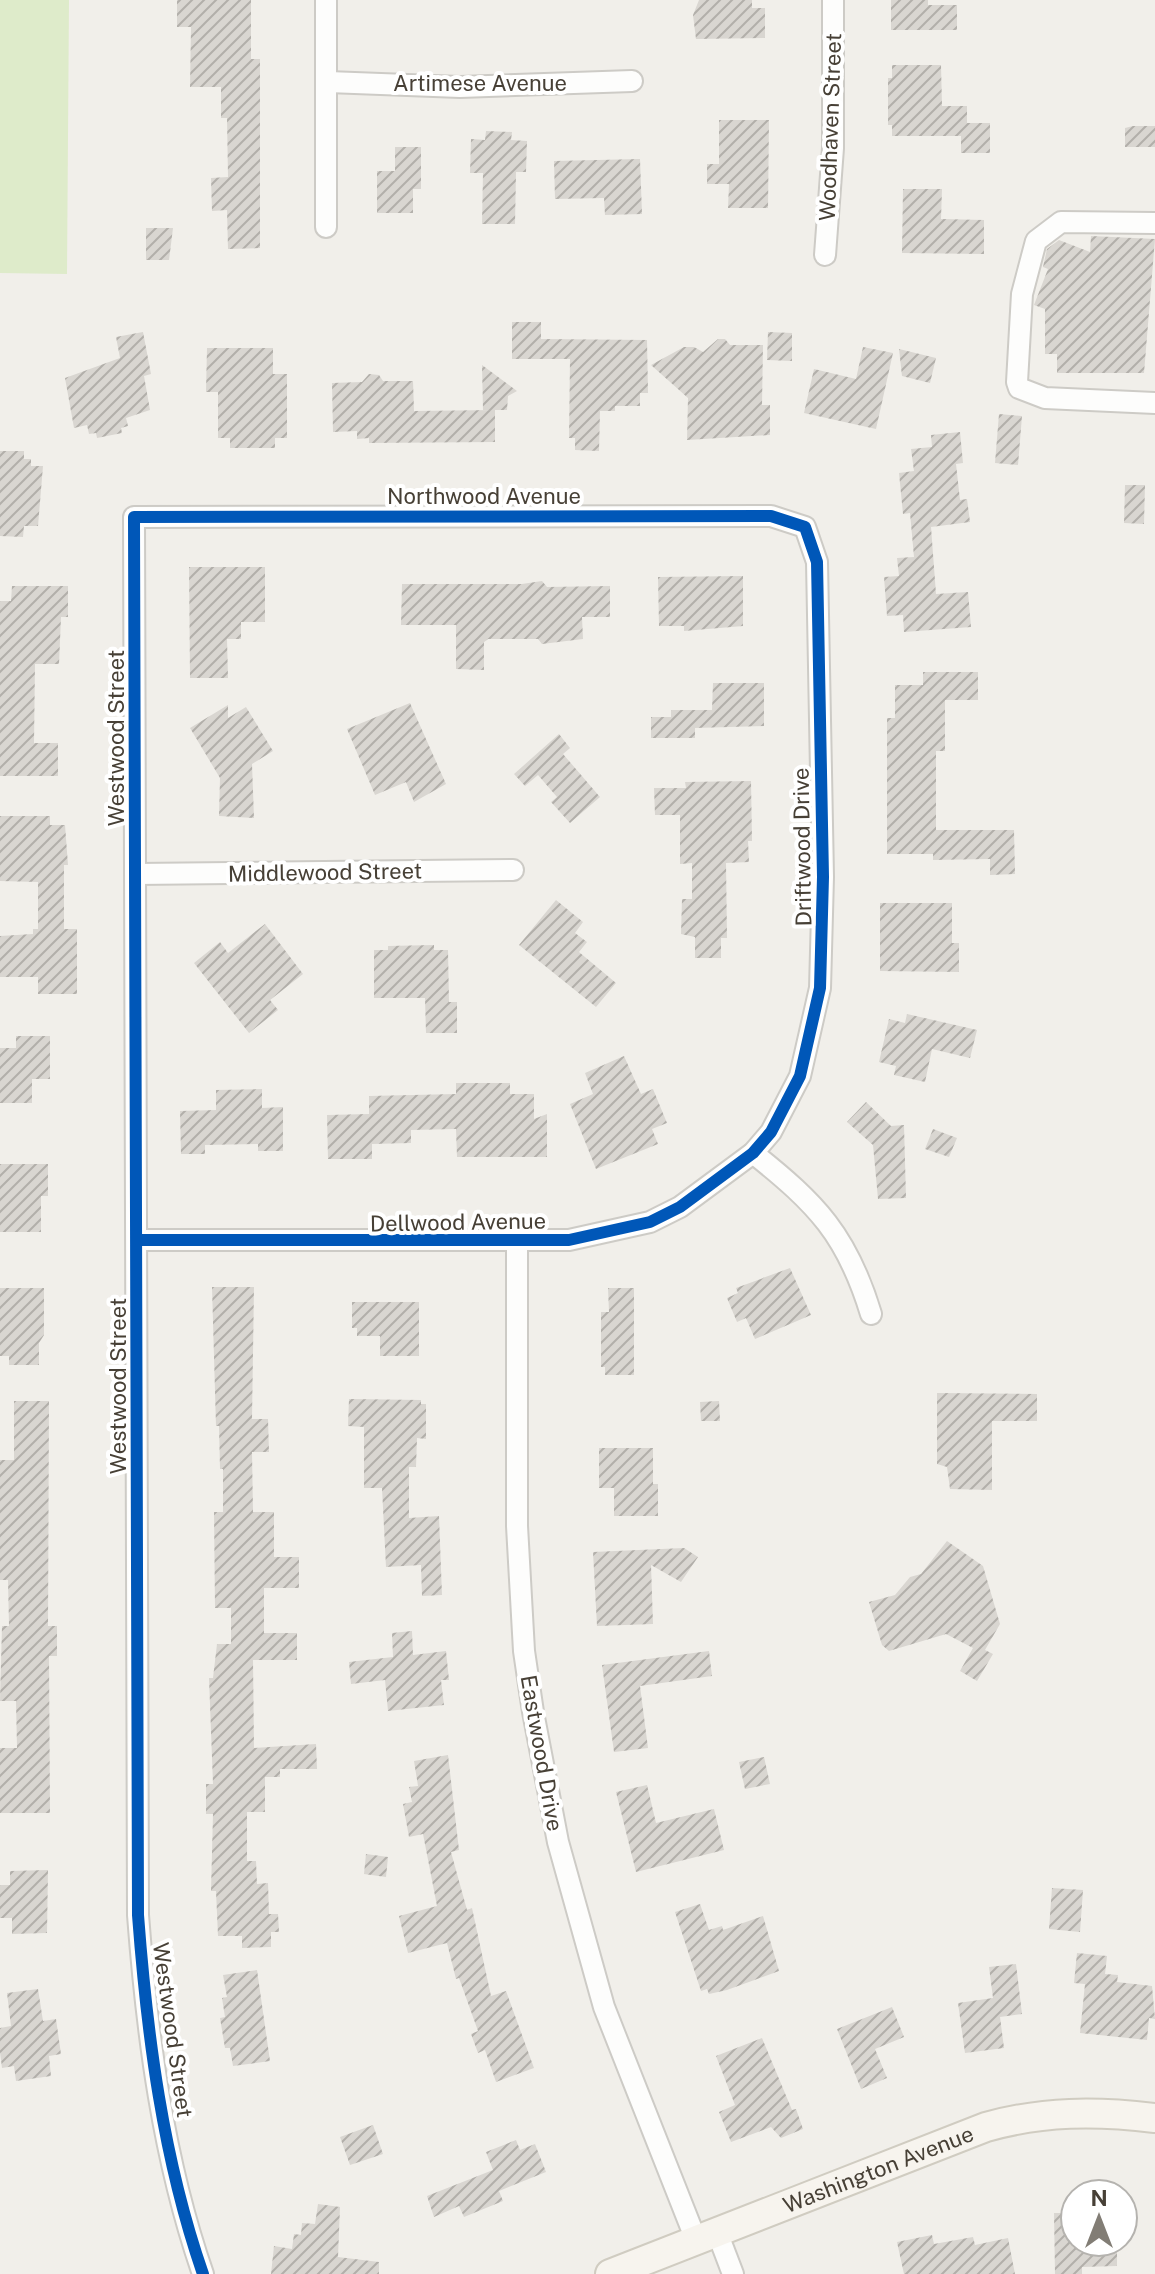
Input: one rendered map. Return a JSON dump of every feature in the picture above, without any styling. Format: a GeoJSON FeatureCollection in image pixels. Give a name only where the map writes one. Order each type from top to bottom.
{"type":"FeatureCollection","features":[{"type":"Feature","properties":{"kind":"street"},"geometry":{"type":"LineString","coordinates":[[326,0],[326,227]]}},
{"type":"Feature","properties":{"kind":"street","name":"Woodhaven Street"},"geometry":{"type":"LineString","coordinates":[[825,255],[833,148],[833,0]]}},
{"type":"Feature","properties":{"kind":"street","name":"Artimese Avenue"},"geometry":{"type":"LineString","coordinates":[[328,82],[460,87],[632,81]]}},
{"type":"Feature","properties":{"kind":"street"},"geometry":{"type":"LineString","coordinates":[[1155,223],[1061,222],[1036,241],[1022,294],[1017,382],[1019,388],[1045,398],[1155,403]]}},
{"type":"Feature","properties":{"kind":"street","name":"Northwood Avenue"},"geometry":{"type":"LineString","coordinates":[[160,516],[771,516],[805,527]]}},
{"type":"Feature","properties":{"kind":"street","name":"Westwood Street"},"geometry":{"type":"LineString","coordinates":[[160,516],[134,517],[138,1915],[144,2001],[154,2069],[178,2182],[203,2274]]}},
{"type":"Feature","properties":{"kind":"street","name":"Driftwood Drive"},"geometry":{"type":"LineString","coordinates":[[753,1153],[771,1132],[800,1076],[820,988],[823,877],[817,562],[805,527]]}},
{"type":"Feature","properties":{"kind":"street","name":"Middlewood Street"},"geometry":{"type":"LineString","coordinates":[[136,874],[513,870]]}},
{"type":"Feature","properties":{"kind":"street"},"geometry":{"type":"LineString","coordinates":[[753,1153],[804,1194],[830,1224],[848,1254],[871,1314]]}},
{"type":"Feature","properties":{"kind":"street","name":"Dellwood Avenue"},"geometry":{"type":"LineString","coordinates":[[138,1240],[569,1240],[621,1232],[650,1222],[680,1207],[753,1153]]}},
{"type":"Feature","properties":{"kind":"street","name":"Eastwood Drive"},"geometry":{"type":"LineString","coordinates":[[517,1242],[517,1526],[524,1651],[558,1842],[599,1993],[706,2236],[733,2274]]}},
{"type":"Feature","properties":{"kind":"street","name":"Washington Avenue"},"geometry":{"type":"LineString","coordinates":[[610,2274],[986,2127],[1020,2118],[1105,2112],[1155,2118]]}},
{"type":"Feature","properties":{"kind":"green space"},"geometry":{"type":"Polygon","coordinates":[[[0,0],[69,0],[67,274],[0,273],[0,0]]]}},
{"type":"Feature","properties":{"kind":"building"},"geometry":{"type":"Polygon","coordinates":[[[177,0],[251,0],[251,59],[260,59],[260,248],[228,249],[227,210],[212,211],[211,178],[228,177],[227,118],[221,118],[221,87],[190,87],[191,27],[177,27],[177,0]]]}},
{"type":"Feature","properties":{"kind":"building"},"geometry":{"type":"Polygon","coordinates":[[[699,0],[752,0],[752,8],[765,8],[765,38],[696,39],[693,15],[699,0]]]}},
{"type":"Feature","properties":{"kind":"building"},"geometry":{"type":"Polygon","coordinates":[[[891,0],[928,0],[928,5],[957,5],[957,30],[891,30],[891,0]]]}},
{"type":"Feature","properties":{"kind":"building"},"geometry":{"type":"Polygon","coordinates":[[[892,65],[941,65],[942,106],[967,106],[967,123],[990,123],[990,153],[961,153],[961,136],[892,136],[892,125],[888,125],[888,78],[892,78],[892,65]]]}},
{"type":"Feature","properties":{"kind":"building"},"geometry":{"type":"Polygon","coordinates":[[[719,120],[769,120],[768,208],[728,208],[729,184],[707,184],[707,164],[719,164],[719,120]]]}},
{"type":"Feature","properties":{"kind":"building"},"geometry":{"type":"Polygon","coordinates":[[[1155,126],[1155,147],[1125,147],[1125,128],[1155,126]]]}},
{"type":"Feature","properties":{"kind":"building"},"geometry":{"type":"Polygon","coordinates":[[[486,131],[512,132],[511,140],[527,141],[526,172],[516,172],[515,224],[482,224],[483,173],[470,173],[471,139],[485,140],[486,131]]]}},
{"type":"Feature","properties":{"kind":"building"},"geometry":{"type":"Polygon","coordinates":[[[395,147],[421,147],[421,189],[413,189],[413,213],[377,213],[377,171],[395,171],[395,147]]]}},
{"type":"Feature","properties":{"kind":"building"},"geometry":{"type":"Polygon","coordinates":[[[640,159],[642,214],[605,215],[604,198],[555,199],[554,161],[640,159]]]}},
{"type":"Feature","properties":{"kind":"building"},"geometry":{"type":"Polygon","coordinates":[[[903,189],[942,189],[941,219],[984,220],[984,254],[902,253],[903,189]]]}},
{"type":"Feature","properties":{"kind":"building"},"geometry":{"type":"Polygon","coordinates":[[[146,228],[173,228],[169,260],[146,260],[146,228]]]}},
{"type":"Feature","properties":{"kind":"building"},"geometry":{"type":"Polygon","coordinates":[[[1091,236],[1155,239],[1144,373],[1057,373],[1057,354],[1045,354],[1045,309],[1034,305],[1048,269],[1043,267],[1047,249],[1059,240],[1090,252],[1091,236]]]}},
{"type":"Feature","properties":{"kind":"building"},"geometry":{"type":"Polygon","coordinates":[[[512,322],[541,322],[541,339],[647,340],[648,393],[640,393],[640,406],[615,406],[615,411],[600,411],[599,451],[575,450],[575,438],[569,438],[570,359],[512,359],[512,322]]]}},
{"type":"Feature","properties":{"kind":"building"},"geometry":{"type":"Polygon","coordinates":[[[143,332],[151,374],[144,376],[150,410],[126,418],[128,426],[121,428],[122,433],[97,438],[96,433],[89,434],[87,425],[74,428],[65,378],[120,358],[116,337],[143,332]]]}},
{"type":"Feature","properties":{"kind":"building"},"geometry":{"type":"Polygon","coordinates":[[[768,332],[792,333],[792,361],[767,360],[768,332]]]}},
{"type":"Feature","properties":{"kind":"building"},"geometry":{"type":"Polygon","coordinates":[[[718,339],[725,339],[730,345],[763,345],[762,405],[770,405],[770,435],[687,440],[688,398],[651,365],[684,347],[694,347],[703,352],[718,339]]]}},
{"type":"Feature","properties":{"kind":"building"},"geometry":{"type":"Polygon","coordinates":[[[863,347],[893,353],[876,429],[804,413],[814,369],[856,379],[863,347]]]}},
{"type":"Feature","properties":{"kind":"building"},"geometry":{"type":"Polygon","coordinates":[[[207,348],[273,348],[273,374],[287,374],[287,438],[275,438],[275,448],[230,448],[230,438],[218,438],[218,392],[206,392],[207,348]]]}},
{"type":"Feature","properties":{"kind":"building"},"geometry":{"type":"Polygon","coordinates":[[[899,349],[936,358],[930,383],[902,376],[899,349]]]}},
{"type":"Feature","properties":{"kind":"building"},"geometry":{"type":"Polygon","coordinates":[[[482,365],[517,391],[508,396],[507,410],[483,410],[482,365]]]}},
{"type":"Feature","properties":{"kind":"building"},"geometry":{"type":"Polygon","coordinates":[[[369,374],[379,375],[383,381],[413,381],[414,411],[495,410],[495,442],[369,443],[369,438],[357,439],[357,431],[333,432],[332,383],[362,382],[369,374]]]}},
{"type":"Feature","properties":{"kind":"building"},"geometry":{"type":"Polygon","coordinates":[[[999,414],[1022,416],[1018,465],[995,463],[999,414]]]}},
{"type":"Feature","properties":{"kind":"building"},"geometry":{"type":"Polygon","coordinates":[[[960,432],[963,463],[956,464],[960,500],[967,499],[970,522],[931,527],[936,594],[968,592],[971,627],[904,632],[903,615],[887,616],[884,577],[899,576],[897,558],[914,557],[910,513],[903,514],[899,473],[914,471],[911,449],[932,447],[931,435],[960,432]]]}},
{"type":"Feature","properties":{"kind":"building"},"geometry":{"type":"Polygon","coordinates":[[[0,451],[24,451],[24,459],[31,459],[31,466],[43,466],[38,526],[24,526],[23,537],[0,536],[0,451]]]}},
{"type":"Feature","properties":{"kind":"building"},"geometry":{"type":"Polygon","coordinates":[[[1125,485],[1145,485],[1144,524],[1124,523],[1125,485]]]}},
{"type":"Feature","properties":{"kind":"building"},"geometry":{"type":"Polygon","coordinates":[[[189,567],[265,567],[265,622],[241,622],[241,639],[227,639],[228,678],[190,678],[189,567]]]}},
{"type":"Feature","properties":{"kind":"building"},"geometry":{"type":"Polygon","coordinates":[[[743,576],[743,626],[684,631],[684,626],[659,626],[658,577],[743,576]]]}},
{"type":"Feature","properties":{"kind":"building"},"geometry":{"type":"Polygon","coordinates":[[[542,581],[547,587],[610,586],[610,617],[582,617],[583,639],[542,644],[538,639],[488,639],[484,642],[484,670],[456,669],[456,625],[401,625],[402,584],[522,584],[542,581]]]}},
{"type":"Feature","properties":{"kind":"building"},"geometry":{"type":"Polygon","coordinates":[[[12,586],[68,586],[68,617],[61,617],[59,664],[35,664],[34,743],[58,743],[58,776],[0,776],[0,601],[11,601],[12,586]]]}},
{"type":"Feature","properties":{"kind":"building"},"geometry":{"type":"Polygon","coordinates":[[[923,672],[978,672],[978,700],[945,700],[945,751],[936,751],[936,830],[1014,830],[1015,874],[990,875],[990,859],[933,860],[933,854],[887,854],[887,718],[895,718],[895,685],[923,685],[923,672]]]}},
{"type":"Feature","properties":{"kind":"building"},"geometry":{"type":"Polygon","coordinates":[[[713,683],[764,683],[764,726],[695,728],[695,738],[651,738],[651,717],[671,717],[671,710],[712,710],[713,683]]]}},
{"type":"Feature","properties":{"kind":"building"},"geometry":{"type":"Polygon","coordinates":[[[410,703],[446,784],[414,802],[406,782],[375,795],[347,729],[410,703]]]}},
{"type":"Feature","properties":{"kind":"building"},"geometry":{"type":"Polygon","coordinates":[[[228,705],[228,718],[246,707],[273,751],[252,764],[254,818],[219,816],[220,778],[190,728],[228,705]]]}},
{"type":"Feature","properties":{"kind":"building"},"geometry":{"type":"Polygon","coordinates":[[[559,734],[570,748],[563,754],[600,797],[570,823],[551,802],[557,797],[538,775],[525,786],[514,774],[559,734]]]}},
{"type":"Feature","properties":{"kind":"building"},"geometry":{"type":"Polygon","coordinates":[[[751,781],[752,841],[748,841],[749,862],[726,863],[727,938],[721,938],[721,958],[695,958],[695,937],[681,934],[682,899],[692,899],[692,863],[680,864],[680,815],[655,815],[654,788],[686,788],[685,782],[751,781]]]}},
{"type":"Feature","properties":{"kind":"building"},"geometry":{"type":"Polygon","coordinates":[[[0,816],[50,816],[50,825],[65,825],[68,865],[64,865],[64,929],[77,929],[77,994],[38,994],[38,977],[0,977],[0,936],[33,934],[33,929],[38,929],[38,882],[0,881],[0,816]]]}},
{"type":"Feature","properties":{"kind":"building"},"geometry":{"type":"Polygon","coordinates":[[[556,900],[583,922],[575,933],[587,942],[579,952],[616,983],[596,1007],[519,945],[556,900]]]}},
{"type":"Feature","properties":{"kind":"building"},"geometry":{"type":"Polygon","coordinates":[[[880,903],[952,903],[952,943],[959,943],[959,972],[880,971],[880,903]]]}},
{"type":"Feature","properties":{"kind":"building"},"geometry":{"type":"Polygon","coordinates":[[[265,924],[303,974],[270,1000],[278,1010],[249,1033],[194,963],[220,942],[228,953],[265,924]]]}},
{"type":"Feature","properties":{"kind":"building"},"geometry":{"type":"Polygon","coordinates":[[[434,945],[434,950],[448,950],[449,1002],[457,1002],[457,1033],[426,1033],[425,998],[374,998],[374,950],[388,950],[388,946],[434,945]]]}},
{"type":"Feature","properties":{"kind":"building"},"geometry":{"type":"Polygon","coordinates":[[[907,1014],[977,1030],[970,1058],[932,1049],[925,1082],[894,1075],[896,1066],[879,1062],[889,1019],[905,1023],[907,1014]]]}},
{"type":"Feature","properties":{"kind":"building"},"geometry":{"type":"Polygon","coordinates":[[[16,1036],[50,1036],[50,1079],[32,1079],[32,1103],[0,1103],[0,1048],[16,1048],[16,1036]]]}},
{"type":"Feature","properties":{"kind":"building"},"geometry":{"type":"Polygon","coordinates":[[[624,1056],[641,1094],[653,1089],[667,1123],[652,1129],[658,1144],[596,1169],[570,1104],[593,1094],[585,1073],[624,1056]]]}},
{"type":"Feature","properties":{"kind":"building"},"geometry":{"type":"Polygon","coordinates":[[[456,1083],[510,1083],[510,1094],[534,1094],[534,1119],[547,1114],[547,1157],[457,1157],[456,1129],[411,1130],[411,1143],[372,1144],[372,1159],[328,1159],[327,1115],[369,1114],[369,1096],[456,1094],[456,1083]]]}},
{"type":"Feature","properties":{"kind":"building"},"geometry":{"type":"Polygon","coordinates":[[[262,1089],[262,1108],[283,1107],[283,1151],[258,1151],[258,1144],[205,1145],[205,1154],[181,1154],[180,1111],[216,1110],[216,1090],[262,1089]]]}},
{"type":"Feature","properties":{"kind":"building"},"geometry":{"type":"Polygon","coordinates":[[[866,1102],[891,1126],[904,1125],[906,1198],[878,1199],[873,1145],[847,1122],[866,1102]]]}},
{"type":"Feature","properties":{"kind":"building"},"geometry":{"type":"Polygon","coordinates":[[[933,1129],[957,1138],[949,1157],[925,1149],[933,1129]]]}},
{"type":"Feature","properties":{"kind":"building"},"geometry":{"type":"Polygon","coordinates":[[[0,1164],[48,1164],[48,1196],[41,1196],[41,1232],[0,1232],[0,1164]]]}},
{"type":"Feature","properties":{"kind":"building"},"geometry":{"type":"Polygon","coordinates":[[[790,1268],[811,1315],[755,1339],[746,1318],[737,1322],[727,1298],[738,1293],[736,1288],[790,1268]]]}},
{"type":"Feature","properties":{"kind":"building"},"geometry":{"type":"Polygon","coordinates":[[[212,1287],[254,1287],[252,1419],[268,1419],[269,1452],[252,1452],[253,1512],[274,1512],[274,1557],[299,1557],[299,1588],[264,1588],[264,1633],[297,1633],[297,1660],[253,1660],[254,1748],[316,1744],[317,1769],[280,1769],[280,1777],[265,1777],[265,1812],[247,1812],[247,1861],[256,1861],[257,1884],[268,1883],[269,1914],[278,1914],[279,1932],[271,1932],[271,1947],[242,1948],[242,1936],[218,1936],[216,1891],[211,1891],[213,1814],[206,1814],[206,1784],[213,1784],[209,1678],[213,1678],[217,1644],[231,1644],[231,1608],[215,1608],[214,1512],[223,1512],[223,1469],[220,1469],[219,1426],[216,1426],[212,1287]]]}},
{"type":"Feature","properties":{"kind":"building"},"geometry":{"type":"Polygon","coordinates":[[[0,1288],[44,1288],[44,1335],[39,1343],[39,1365],[9,1365],[9,1356],[0,1356],[0,1288]]]}},
{"type":"Feature","properties":{"kind":"building"},"geometry":{"type":"Polygon","coordinates":[[[608,1288],[634,1288],[634,1375],[605,1375],[605,1367],[601,1367],[601,1312],[609,1312],[608,1288]]]}},
{"type":"Feature","properties":{"kind":"building"},"geometry":{"type":"Polygon","coordinates":[[[352,1302],[419,1302],[419,1356],[380,1356],[380,1336],[357,1336],[357,1328],[352,1328],[352,1302]]]}},
{"type":"Feature","properties":{"kind":"building"},"geometry":{"type":"Polygon","coordinates":[[[937,1393],[1037,1394],[1037,1421],[992,1421],[992,1490],[950,1489],[947,1467],[937,1464],[937,1393]]]}},
{"type":"Feature","properties":{"kind":"building"},"geometry":{"type":"Polygon","coordinates":[[[349,1399],[421,1400],[421,1404],[426,1404],[426,1439],[417,1438],[416,1467],[409,1467],[409,1518],[439,1516],[442,1595],[422,1596],[421,1565],[386,1567],[382,1488],[364,1488],[364,1427],[348,1426],[349,1399]]]}},
{"type":"Feature","properties":{"kind":"building"},"geometry":{"type":"Polygon","coordinates":[[[14,1401],[49,1401],[48,1626],[57,1626],[57,1656],[49,1656],[50,1813],[0,1813],[0,1748],[17,1748],[16,1701],[0,1701],[2,1626],[9,1626],[8,1580],[0,1580],[0,1460],[14,1460],[14,1401]]]}},
{"type":"Feature","properties":{"kind":"building"},"geometry":{"type":"Polygon","coordinates":[[[719,1401],[720,1421],[701,1421],[700,1402],[719,1401]]]}},
{"type":"Feature","properties":{"kind":"building"},"geometry":{"type":"Polygon","coordinates":[[[599,1448],[653,1448],[653,1484],[658,1484],[658,1516],[614,1516],[614,1488],[599,1488],[599,1448]]]}},
{"type":"Feature","properties":{"kind":"building"},"geometry":{"type":"Polygon","coordinates":[[[947,1541],[983,1566],[1000,1624],[985,1650],[993,1654],[977,1681],[960,1671],[973,1648],[946,1634],[889,1651],[882,1645],[869,1602],[895,1595],[910,1577],[921,1574],[947,1541]]]}},
{"type":"Feature","properties":{"kind":"building"},"geometry":{"type":"Polygon","coordinates":[[[684,1548],[698,1557],[681,1582],[651,1565],[653,1624],[597,1626],[593,1552],[684,1548]]]}},
{"type":"Feature","properties":{"kind":"building"},"geometry":{"type":"Polygon","coordinates":[[[412,1631],[413,1655],[446,1651],[449,1680],[441,1680],[444,1705],[388,1711],[385,1680],[351,1684],[349,1662],[393,1657],[392,1633],[412,1631]]]}},
{"type":"Feature","properties":{"kind":"building"},"geometry":{"type":"Polygon","coordinates":[[[709,1651],[712,1676],[640,1686],[648,1748],[614,1752],[602,1665],[709,1651]]]}},
{"type":"Feature","properties":{"kind":"building"},"geometry":{"type":"Polygon","coordinates":[[[448,1755],[459,1850],[451,1852],[467,1910],[472,1908],[491,1996],[506,1991],[534,2068],[496,2082],[485,2050],[478,2053],[471,2034],[478,2031],[459,1978],[456,1979],[447,1943],[408,1953],[399,1916],[437,1906],[423,1834],[409,1837],[403,1804],[412,1802],[409,1787],[418,1786],[414,1761],[448,1755]]]}},
{"type":"Feature","properties":{"kind":"building"},"geometry":{"type":"Polygon","coordinates":[[[764,1757],[770,1784],[745,1789],[739,1762],[764,1757]]]}},
{"type":"Feature","properties":{"kind":"building"},"geometry":{"type":"Polygon","coordinates":[[[647,1785],[656,1823],[714,1809],[724,1850],[636,1872],[616,1792],[647,1785]]]}},
{"type":"Feature","properties":{"kind":"building"},"geometry":{"type":"Polygon","coordinates":[[[366,1854],[388,1857],[386,1877],[364,1874],[366,1854]]]}},
{"type":"Feature","properties":{"kind":"building"},"geometry":{"type":"Polygon","coordinates":[[[48,1870],[47,1933],[12,1934],[12,1918],[0,1918],[0,1885],[10,1885],[10,1871],[48,1870]]]}},
{"type":"Feature","properties":{"kind":"building"},"geometry":{"type":"Polygon","coordinates":[[[1052,1888],[1083,1890],[1080,1932],[1049,1929],[1052,1888]]]}},
{"type":"Feature","properties":{"kind":"building"},"geometry":{"type":"Polygon","coordinates":[[[700,1904],[709,1930],[722,1926],[723,1930],[763,1916],[779,1971],[727,1990],[709,1994],[707,1989],[701,1991],[675,1912],[700,1904]]]}},
{"type":"Feature","properties":{"kind":"building"},"geometry":{"type":"Polygon","coordinates":[[[1077,1953],[1107,1956],[1105,1974],[1118,1975],[1117,1982],[1152,1986],[1155,2019],[1149,2018],[1147,2040],[1080,2033],[1085,1984],[1074,1983],[1077,1953]]]}},
{"type":"Feature","properties":{"kind":"building"},"geometry":{"type":"Polygon","coordinates":[[[1016,1964],[1022,2014],[1000,2017],[1004,2048],[965,2053],[958,2003],[993,1998],[989,1967],[1016,1964]]]}},
{"type":"Feature","properties":{"kind":"building"},"geometry":{"type":"Polygon","coordinates":[[[257,1970],[270,2061],[233,2066],[230,2048],[225,2048],[220,2018],[225,2017],[222,1998],[227,1997],[223,1975],[257,1970]]]}},
{"type":"Feature","properties":{"kind":"building"},"geometry":{"type":"Polygon","coordinates":[[[38,1989],[43,2021],[56,2019],[61,2054],[49,2056],[51,2076],[16,2081],[14,2066],[2,2068],[0,2052],[0,2028],[11,2026],[7,1993],[38,1989]]]}},
{"type":"Feature","properties":{"kind":"building"},"geometry":{"type":"Polygon","coordinates":[[[892,2007],[904,2037],[875,2049],[887,2078],[861,2089],[837,2029],[892,2007]]]}},
{"type":"Feature","properties":{"kind":"building"},"geometry":{"type":"Polygon","coordinates":[[[762,2038],[803,2129],[781,2138],[771,2127],[731,2142],[719,2112],[735,2105],[716,2056],[762,2038]]]}},
{"type":"Feature","properties":{"kind":"building"},"geometry":{"type":"Polygon","coordinates":[[[373,2125],[383,2154],[350,2165],[340,2137],[373,2125]]]}},
{"type":"Feature","properties":{"kind":"building"},"geometry":{"type":"Polygon","coordinates":[[[516,2140],[520,2150],[535,2144],[546,2172],[499,2191],[503,2201],[464,2217],[459,2206],[434,2217],[427,2196],[493,2170],[486,2152],[516,2140]]]}},
{"type":"Feature","properties":{"kind":"building"},"geometry":{"type":"Polygon","coordinates":[[[318,2204],[340,2207],[338,2257],[379,2262],[379,2274],[271,2274],[274,2246],[292,2249],[294,2234],[301,2235],[302,2223],[315,2224],[318,2204]]]}},
{"type":"Feature","properties":{"kind":"building"},"geometry":{"type":"Polygon","coordinates":[[[1054,2213],[1059,2213],[1059,2258],[1117,2258],[1117,2266],[1082,2267],[1082,2274],[1055,2274],[1054,2213]]]}},
{"type":"Feature","properties":{"kind":"building"},"geometry":{"type":"Polygon","coordinates":[[[932,2235],[934,2244],[973,2237],[975,2245],[1008,2238],[1015,2274],[904,2274],[897,2242],[932,2235]]]}},
{"type":"Feature","properties":{"kind":"cycle path"},"geometry":{"type":"LineString","coordinates":[[138,1240],[569,1240],[650,1222],[680,1207],[753,1153],[771,1132],[800,1076],[820,988],[823,877],[817,562],[805,527],[771,516],[134,517],[138,1915],[146,2006],[167,2142],[203,2274]]}}]}
